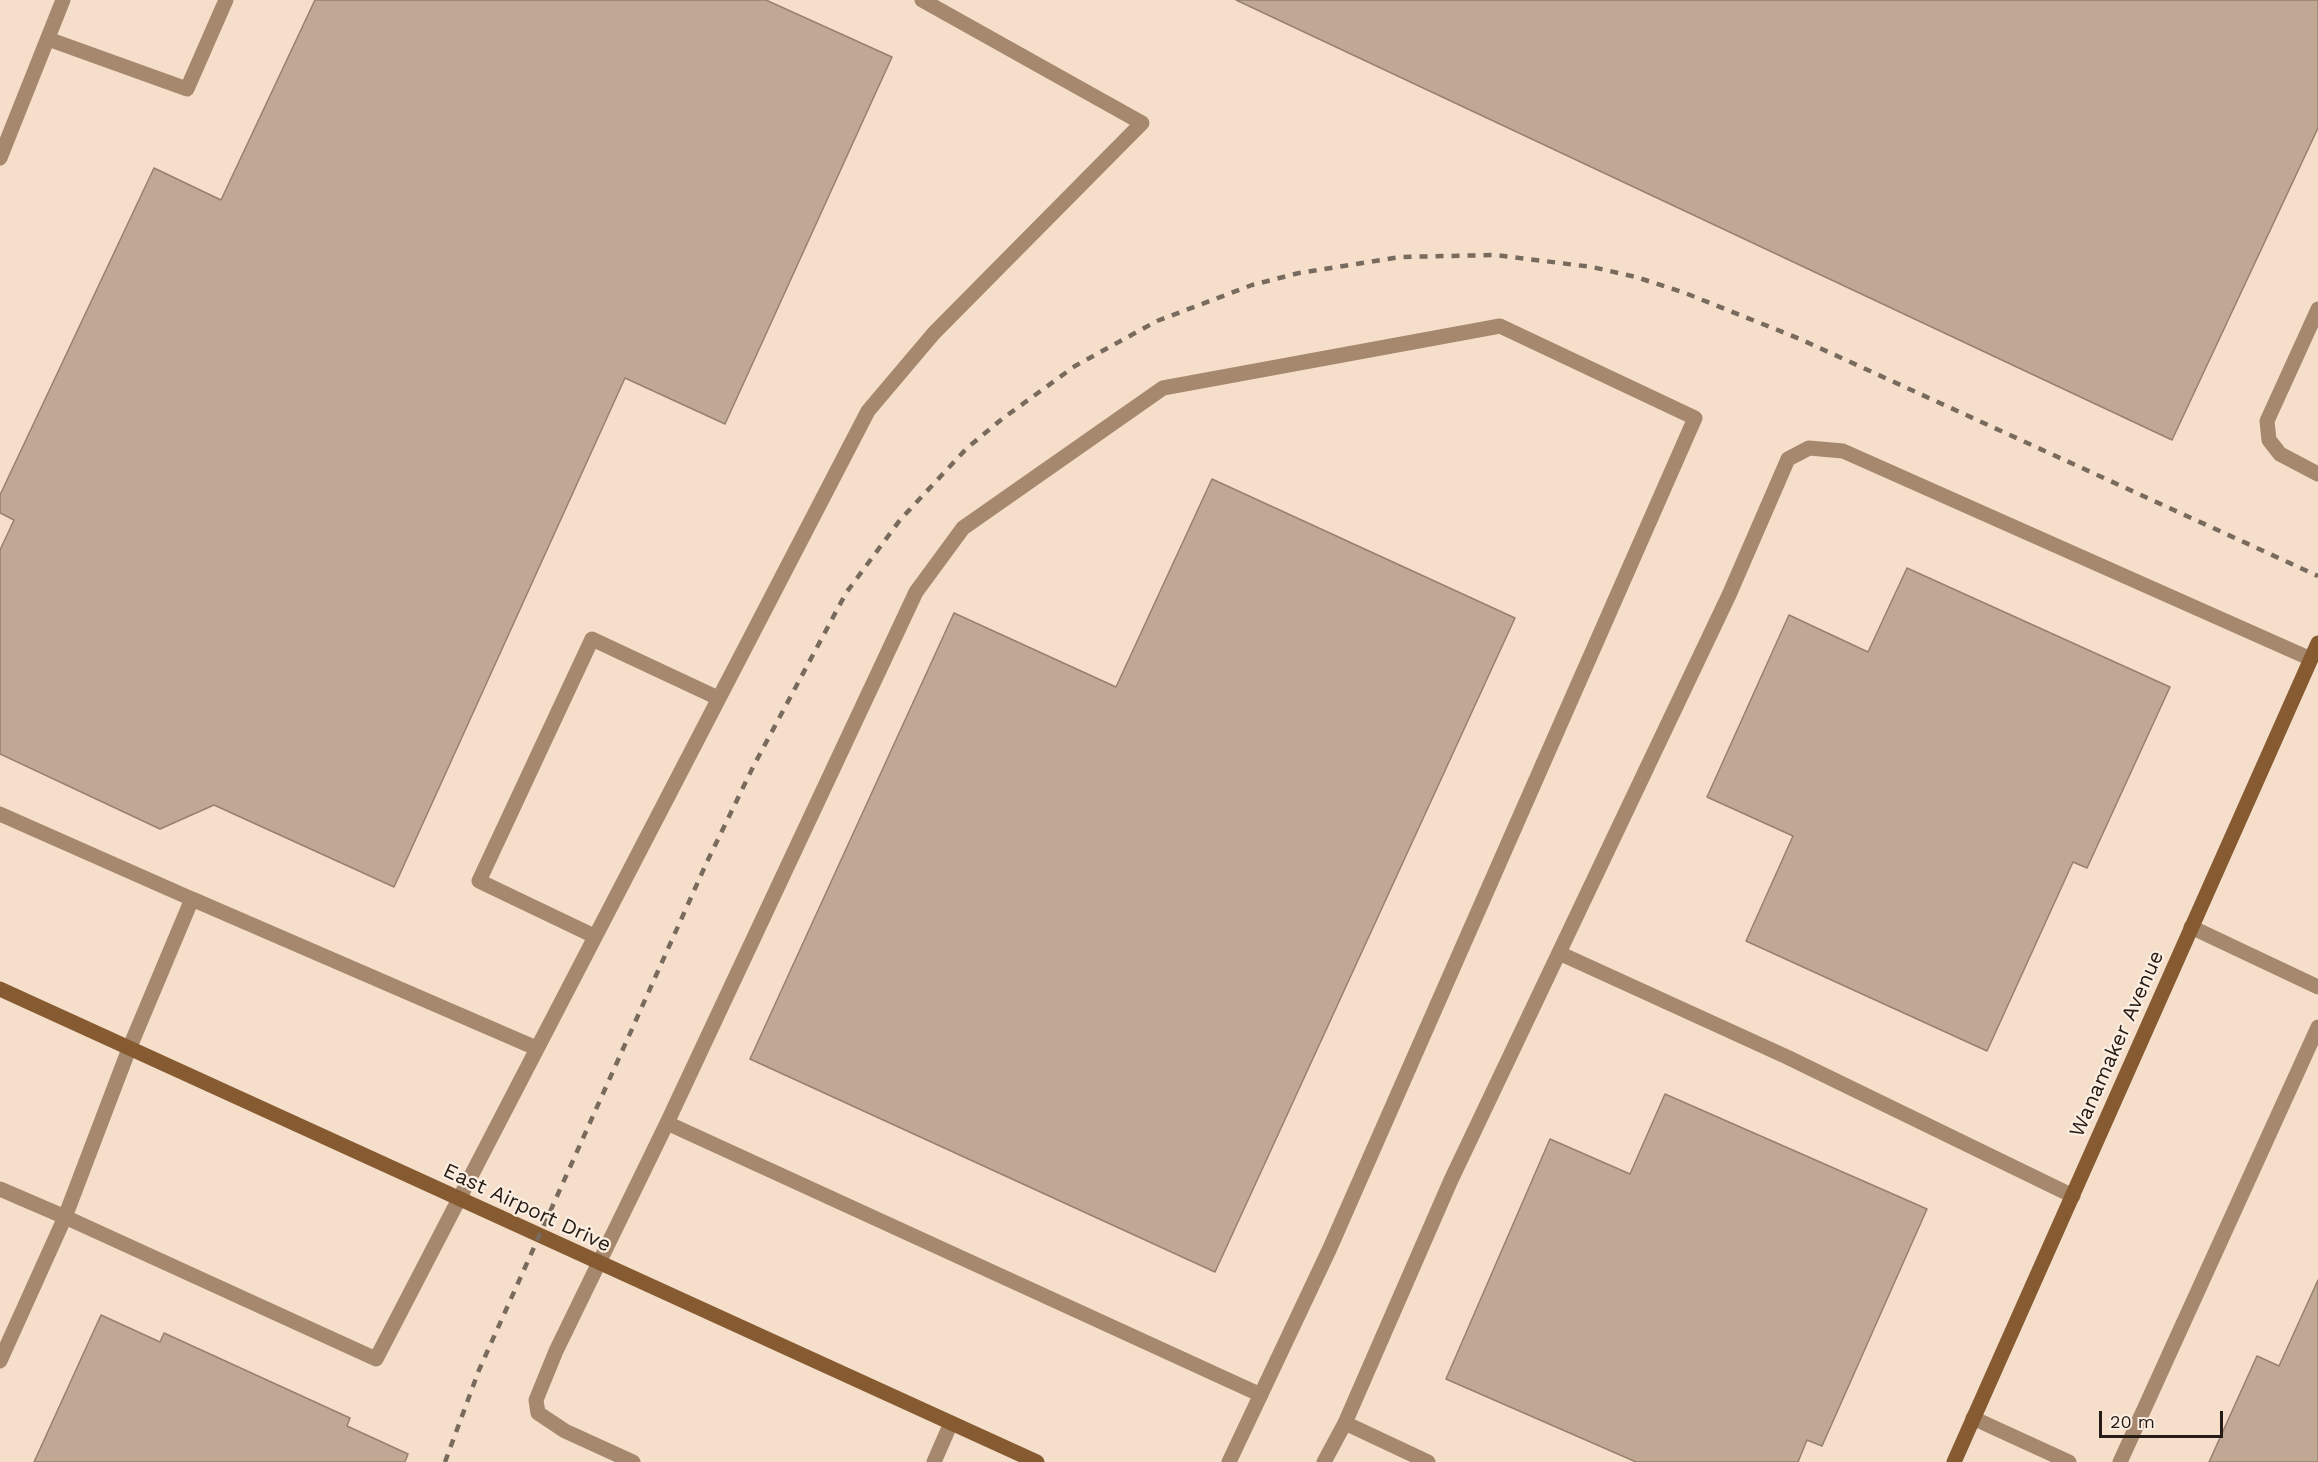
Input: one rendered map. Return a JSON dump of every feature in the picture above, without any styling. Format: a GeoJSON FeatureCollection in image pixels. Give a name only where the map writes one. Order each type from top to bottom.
{"type":"FeatureCollection","features":[{"type":"Feature","properties":{"kind":"main road","name":"Wanamaker Avenue"},"geometry":{"type":"LineString","coordinates":[[1954,1462],[2318,643]]}},
{"type":"Feature","properties":{"kind":"main road","name":"East Airport Drive"},"geometry":{"type":"LineString","coordinates":[[0,989],[1037,1462]]}},
{"type":"Feature","properties":{"kind":"street"},"geometry":{"type":"LineString","coordinates":[[0,158],[63,0]]}},
{"type":"Feature","properties":{"kind":"street"},"geometry":{"type":"LineString","coordinates":[[48,39],[187,89],[226,0]]}},
{"type":"Feature","properties":{"kind":"street"},"geometry":{"type":"LineString","coordinates":[[0,1189],[376,1359],[868,411],[934,333],[1142,123],[922,0]]}},
{"type":"Feature","properties":{"kind":"street"},"geometry":{"type":"LineString","coordinates":[[2318,309],[2267,421],[2269,440],[2280,454],[2318,474]]}},
{"type":"Feature","properties":{"kind":"street"},"geometry":{"type":"LineString","coordinates":[[633,1462],[565,1431],[538,1413],[536,1400],[556,1351],[667,1123],[916,592],[963,528],[1163,388],[1500,326],[1695,418],[1330,1248],[1229,1462]]}},
{"type":"Feature","properties":{"kind":"street"},"geometry":{"type":"LineString","coordinates":[[1324,1462],[1345,1423],[1451,1180],[1729,595],[1788,459],[1809,448],[1842,451],[2311,659]]}},
{"type":"Feature","properties":{"kind":"street"},"geometry":{"type":"LineString","coordinates":[[594,936],[479,881],[592,639],[718,698]]}},
{"type":"Feature","properties":{"kind":"street"},"geometry":{"type":"LineString","coordinates":[[0,814],[536,1048]]}},
{"type":"Feature","properties":{"kind":"street"},"geometry":{"type":"LineString","coordinates":[[0,1361],[65,1217],[129,1049],[192,899]]}},
{"type":"Feature","properties":{"kind":"street"},"geometry":{"type":"LineString","coordinates":[[2191,927],[2318,987]]}},
{"type":"Feature","properties":{"kind":"street"},"geometry":{"type":"LineString","coordinates":[[1559,953],[1787,1057],[2073,1196]]}},
{"type":"Feature","properties":{"kind":"street"},"geometry":{"type":"LineString","coordinates":[[2120,1462],[2318,1027]]}},
{"type":"Feature","properties":{"kind":"street"},"geometry":{"type":"LineString","coordinates":[[667,1123],[1261,1395]]}},
{"type":"Feature","properties":{"kind":"street"},"geometry":{"type":"LineString","coordinates":[[1973,1418],[2069,1462]]}},
{"type":"Feature","properties":{"kind":"street"},"geometry":{"type":"LineString","coordinates":[[934,1462],[951,1423]]}},
{"type":"Feature","properties":{"kind":"street"},"geometry":{"type":"LineString","coordinates":[[1345,1423],[1428,1462]]}},
{"type":"Feature","properties":{"kind":"building"},"geometry":{"type":"Polygon","coordinates":[[[315,0],[766,0],[892,57],[725,424],[625,378],[394,887],[214,805],[160,829],[0,754],[0,550],[14,520],[0,513],[0,495],[154,168],[221,200],[315,0]]]}},
{"type":"Feature","properties":{"kind":"building"},"geometry":{"type":"Polygon","coordinates":[[[1236,0],[2318,0],[2318,128],[2172,440],[1236,0]]]}},
{"type":"Feature","properties":{"kind":"building"},"geometry":{"type":"Polygon","coordinates":[[[1212,479],[1515,618],[1215,1272],[750,1059],[954,613],[1116,687],[1212,479]]]}},
{"type":"Feature","properties":{"kind":"building"},"geometry":{"type":"Polygon","coordinates":[[[1907,568],[2170,687],[2087,868],[2073,862],[1987,1051],[1746,941],[1793,836],[1707,797],[1789,615],[1868,652],[1907,568]]]}},
{"type":"Feature","properties":{"kind":"building"},"geometry":{"type":"Polygon","coordinates":[[[1665,1094],[1927,1209],[1822,1446],[1807,1440],[1798,1462],[1636,1462],[1446,1379],[1550,1139],[1630,1174],[1665,1094]]]}},
{"type":"Feature","properties":{"kind":"building"},"geometry":{"type":"Polygon","coordinates":[[[2318,1280],[2318,1462],[2209,1462],[2257,1356],[2279,1366],[2318,1280]]]}},
{"type":"Feature","properties":{"kind":"building"},"geometry":{"type":"Polygon","coordinates":[[[101,1315],[160,1342],[164,1333],[350,1418],[347,1426],[408,1454],[405,1462],[34,1462],[101,1315]]]}},
{"type":"Feature","properties":{"kind":"railway"},"geometry":{"type":"LineString","coordinates":[[445,1462],[479,1370],[706,864],[753,767],[846,593],[900,520],[967,448],[1002,419],[1075,366],[1157,321],[1252,285],[1299,273],[1400,257],[1496,255],[1592,267],[1636,277],[1685,293],[1800,339],[2318,576]]}}]}
